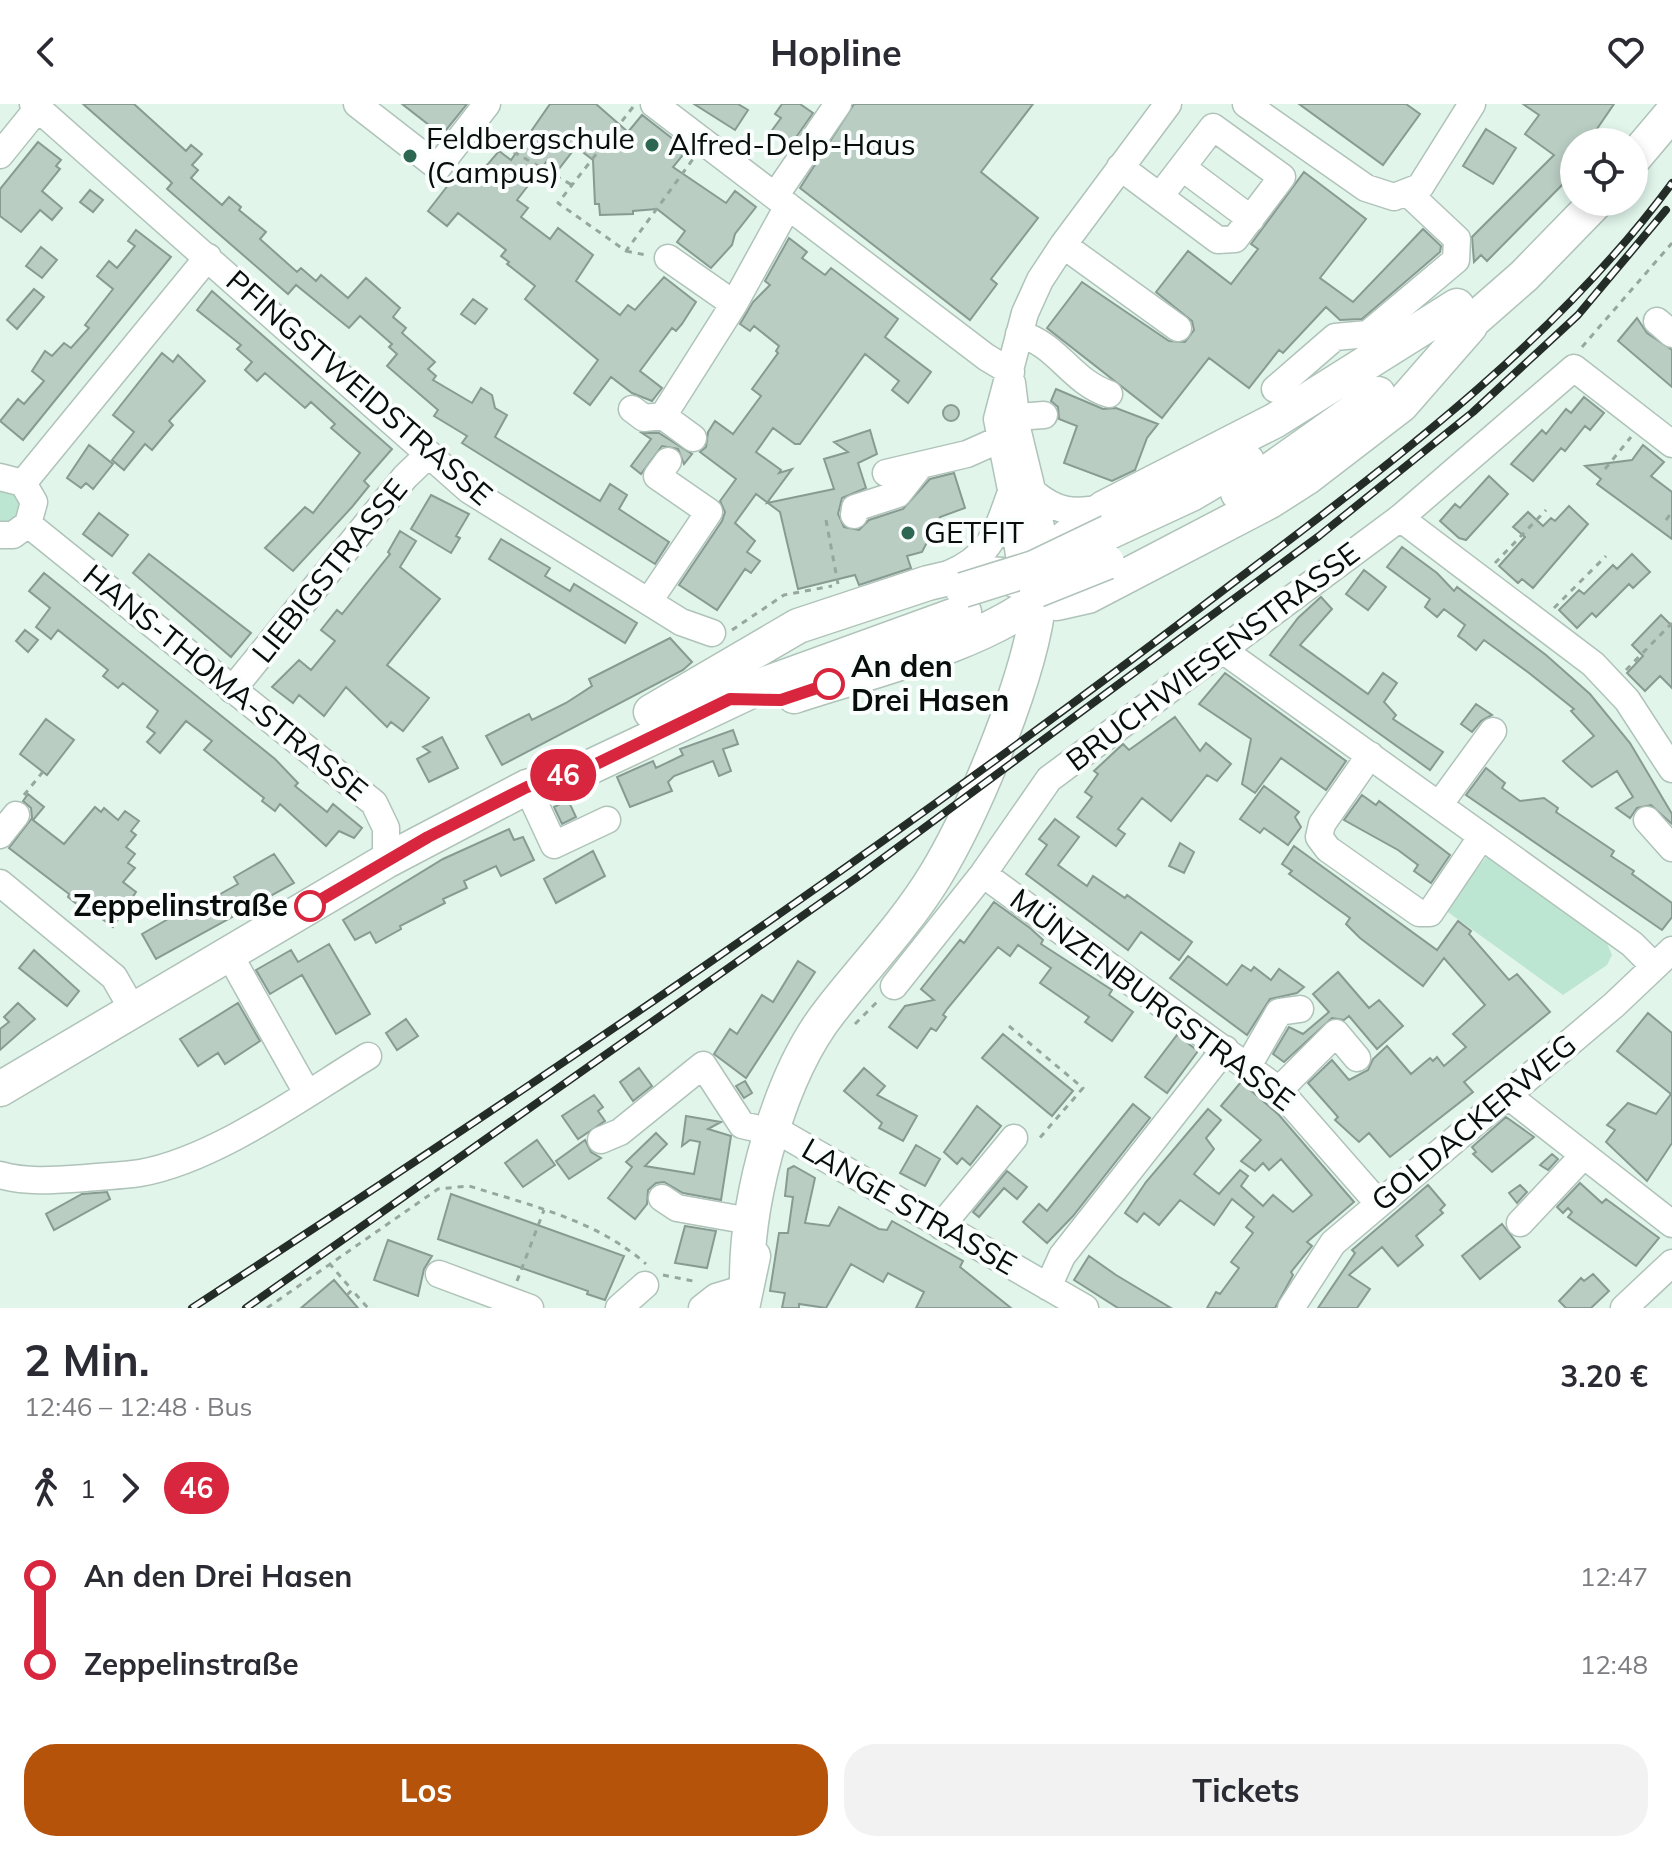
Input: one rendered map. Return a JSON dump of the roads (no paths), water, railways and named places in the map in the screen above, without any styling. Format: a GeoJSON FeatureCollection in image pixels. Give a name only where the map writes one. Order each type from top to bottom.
{"type":"FeatureCollection","features":[{"type":"Feature","properties":{"kind":"main road"},"geometry":{"type":"LineString","coordinates":[[1629,128],[1650,104]]}},
{"type":"Feature","properties":{"kind":"main road"},"geometry":{"type":"LineString","coordinates":[[1648,141],[1672,113]]}},
{"type":"Feature","properties":{"kind":"main road"},"geometry":{"type":"LineString","coordinates":[[531,786],[578,748],[651,712],[798,626],[928,583],[971,573],[1002,575],[1057,603],[1088,596],[1270,501],[1306,478],[1401,405],[1463,316],[1505,263],[1560,206]]}},
{"type":"Feature","properties":{"kind":"main road"},"geometry":{"type":"LineString","coordinates":[[651,712],[1035,591],[1107,534],[1180,527],[1261,480],[1463,316],[1580,216]]}},
{"type":"Feature","properties":{"kind":"main road"},"geometry":{"type":"LineString","coordinates":[[0,1089],[229,954],[386,844],[531,786],[588,768],[730,699],[835,657],[1030,588],[1274,421],[1463,316]]}},
{"type":"Feature","properties":{"kind":"main road"},"geometry":{"type":"LineString","coordinates":[[1006,715],[1011,668],[1030,588]]}},
{"type":"Feature","properties":{"kind":"main road"},"geometry":{"type":"LineString","coordinates":[[745,1292],[787,1092],[830,1011],[860,978],[936,875],[971,805],[1021,679],[1030,588]]}},
{"type":"Feature","properties":{"kind":"main road"},"geometry":{"type":"LineString","coordinates":[[1006,715],[1043,650],[1088,596]]}},
{"type":"Feature","properties":{"kind":"main road"},"geometry":{"type":"LineString","coordinates":[[963,614],[994,645],[1011,668]]}},
{"type":"Feature","properties":{"kind":"main road"},"geometry":{"type":"LineString","coordinates":[[745,1292],[750,1221],[760,1169],[779,1132]]}},
{"type":"Feature","properties":{"kind":"street"},"geometry":{"type":"LineString","coordinates":[[357,104],[438,167],[487,104]]}},
{"type":"Feature","properties":{"kind":"street"},"geometry":{"type":"LineString","coordinates":[[663,416],[734,304],[782,201],[838,104]]}},
{"type":"Feature","properties":{"kind":"street"},"geometry":{"type":"LineString","coordinates":[[1030,588],[1041,527],[1022,492],[1007,427],[1011,372],[1019,334],[1040,280],[1168,104]]}},
{"type":"Feature","properties":{"kind":"street"},"geometry":{"type":"LineString","coordinates":[[1246,104],[1366,188],[1394,197],[1409,194],[1420,187],[1472,104]]}},
{"type":"Feature","properties":{"kind":"street"},"geometry":{"type":"LineString","coordinates":[[0,155],[35,106]]}},
{"type":"Feature","properties":{"kind":"street","name":"PFINGSTWEIDSTRASSE"},"geometry":{"type":"LineString","coordinates":[[35,106],[481,499],[681,622],[712,633]]}},
{"type":"Feature","properties":{"kind":"street"},"geometry":{"type":"LineString","coordinates":[[665,107],[705,143],[1011,372]]}},
{"type":"Feature","properties":{"kind":"street"},"geometry":{"type":"LineString","coordinates":[[1120,167],[1218,240],[1235,239],[1282,177],[1213,127],[1160,196]]}},
{"type":"Feature","properties":{"kind":"street"},"geometry":{"type":"LineString","coordinates":[[1183,168],[1251,219]]}},
{"type":"Feature","properties":{"kind":"street"},"geometry":{"type":"LineString","coordinates":[[1275,389],[1335,337],[1368,334],[1456,260],[1457,239],[1409,194]]}},
{"type":"Feature","properties":{"kind":"street"},"geometry":{"type":"LineString","coordinates":[[1063,245],[1178,328]]}},
{"type":"Feature","properties":{"kind":"street"},"geometry":{"type":"LineString","coordinates":[[0,535],[13,535],[28,524],[34,502],[12,480],[208,257]]}},
{"type":"Feature","properties":{"kind":"street"},"geometry":{"type":"LineString","coordinates":[[668,258],[734,304]]}},
{"type":"Feature","properties":{"kind":"street"},"geometry":{"type":"LineString","coordinates":[[1019,334],[1048,345],[1062,365],[1083,383],[1109,394]]}},
{"type":"Feature","properties":{"kind":"street","name":"BRUCHWIESENSTRASSE"},"geometry":{"type":"LineString","coordinates":[[894,986],[983,874],[1049,779],[1400,518],[1574,368],[1672,444]]}},
{"type":"Feature","properties":{"kind":"street"},"geometry":{"type":"LineString","coordinates":[[632,409],[644,418],[663,416],[693,438]]}},
{"type":"Feature","properties":{"kind":"street"},"geometry":{"type":"LineString","coordinates":[[910,496],[924,475],[957,463],[1007,427],[1044,415]]}},
{"type":"Feature","properties":{"kind":"street","name":"LIEBIGSTRASSE"},"geometry":{"type":"LineString","coordinates":[[232,690],[405,477],[429,454]]}},
{"type":"Feature","properties":{"kind":"street"},"geometry":{"type":"LineString","coordinates":[[886,473],[967,454]]}},
{"type":"Feature","properties":{"kind":"street"},"geometry":{"type":"LineString","coordinates":[[649,601],[709,512],[657,476],[668,461]]}},
{"type":"Feature","properties":{"kind":"street"},"geometry":{"type":"LineString","coordinates":[[854,515],[855,508],[898,494],[920,466]]}},
{"type":"Feature","properties":{"kind":"street"},"geometry":{"type":"LineString","coordinates":[[1022,492],[1049,506],[1073,513],[1107,534]]}},
{"type":"Feature","properties":{"kind":"street"},"geometry":{"type":"LineString","coordinates":[[928,583],[970,564],[985,552],[1022,492]]}},
{"type":"Feature","properties":{"kind":"street"},"geometry":{"type":"LineString","coordinates":[[1400,518],[1540,622],[1612,684],[1641,719],[1672,769]]}},
{"type":"Feature","properties":{"kind":"street","name":"HANS-THOMA-STRASSE"},"geometry":{"type":"LineString","coordinates":[[28,524],[374,803],[386,844]]}},
{"type":"Feature","properties":{"kind":"street"},"geometry":{"type":"LineString","coordinates":[[1224,651],[1632,944],[1663,958]]}},
{"type":"Feature","properties":{"kind":"street"},"geometry":{"type":"LineString","coordinates":[[1439,805],[1493,731]]}},
{"type":"Feature","properties":{"kind":"street"},"geometry":{"type":"LineString","coordinates":[[1370,755],[1322,824],[1319,837],[1341,858],[1419,913],[1430,913],[1482,836]]}},
{"type":"Feature","properties":{"kind":"street"},"geometry":{"type":"LineString","coordinates":[[531,786],[554,845],[607,820]]}},
{"type":"Feature","properties":{"kind":"street"},"geometry":{"type":"LineString","coordinates":[[1647,820],[1672,848]]}},
{"type":"Feature","properties":{"kind":"street","name":"MÜNZENBURGSTRASSE"},"geometry":{"type":"LineString","coordinates":[[983,874],[1279,1090],[1379,1204]]}},
{"type":"Feature","properties":{"kind":"street"},"geometry":{"type":"LineString","coordinates":[[0,883],[114,977],[133,1010]]}},
{"type":"Feature","properties":{"kind":"street"},"geometry":{"type":"LineString","coordinates":[[229,954],[307,1093]]}},
{"type":"Feature","properties":{"kind":"street","name":"GOLDACKERWEG"},"geometry":{"type":"LineString","coordinates":[[1291,1308],[1333,1243],[1663,958]]}},
{"type":"Feature","properties":{"kind":"street"},"geometry":{"type":"LineString","coordinates":[[1248,1066],[1279,1012],[1300,1009]]}},
{"type":"Feature","properties":{"kind":"street"},"geometry":{"type":"LineString","coordinates":[[1279,1090],[1336,1033],[1357,1058]]}},
{"type":"Feature","properties":{"kind":"street"},"geometry":{"type":"LineString","coordinates":[[1048,1287],[1062,1256],[1225,1049]]}},
{"type":"Feature","properties":{"kind":"street"},"geometry":{"type":"LineString","coordinates":[[0,1175],[41,1180],[142,1173],[180,1161],[259,1124],[368,1056]]}},
{"type":"Feature","properties":{"kind":"street","name":"LANGE STRASSE"},"geometry":{"type":"LineString","coordinates":[[601,1140],[620,1132],[703,1065],[742,1125],[779,1132],[1085,1308]]}},
{"type":"Feature","properties":{"kind":"street"},"geometry":{"type":"LineString","coordinates":[[1507,1095],[1672,1224]]}},
{"type":"Feature","properties":{"kind":"street"},"geometry":{"type":"LineString","coordinates":[[941,1226],[1014,1138]]}},
{"type":"Feature","properties":{"kind":"street"},"geometry":{"type":"LineString","coordinates":[[1520,1223],[1584,1155]]}},
{"type":"Feature","properties":{"kind":"street"},"geometry":{"type":"LineString","coordinates":[[662,1198],[677,1208],[750,1221]]}},
{"type":"Feature","properties":{"kind":"street"},"geometry":{"type":"LineString","coordinates":[[1624,1308],[1672,1263]]}},
{"type":"Feature","properties":{"kind":"street"},"geometry":{"type":"LineString","coordinates":[[439,1274],[534,1305]]}},
{"type":"Feature","properties":{"kind":"street"},"geometry":{"type":"LineString","coordinates":[[619,1308],[645,1285]]}},
{"type":"Feature","properties":{"kind":"street"},"geometry":{"type":"LineString","coordinates":[[705,1296],[745,1292]]}},
{"type":"Feature","properties":{"kind":"railway"},"geometry":{"type":"LineString","coordinates":[[192,1308],[576,1054],[828,880],[1200,608],[1389,463],[1511,359],[1623,245],[1672,183]]}},
{"type":"Feature","properties":{"kind":"railway"},"geometry":{"type":"LineString","coordinates":[[246,1308],[859,876],[1319,536],[1473,412],[1578,315],[1666,210]]}},
{"type":"Feature","properties":{"kind":"place","name":"Alfred-Delp-Haus"},"geometry":{"type":"Point","coordinates":[652,145]}},
{"type":"Feature","properties":{"kind":"place","name":"Feldbergschule (Campus)"},"geometry":{"type":"Point","coordinates":[410,156]}},
{"type":"Feature","properties":{"kind":"place","name":"GETFIT"},"geometry":{"type":"Point","coordinates":[908,533]}},
{"type":"Feature","properties":{"kind":"place","name":"An den Drei Hasen"},"geometry":{"type":"Point","coordinates":[829,684]}},
{"type":"Feature","properties":{"kind":"place","name":"Zeppelinstraße"},"geometry":{"type":"Point","coordinates":[310,906]}}]}
